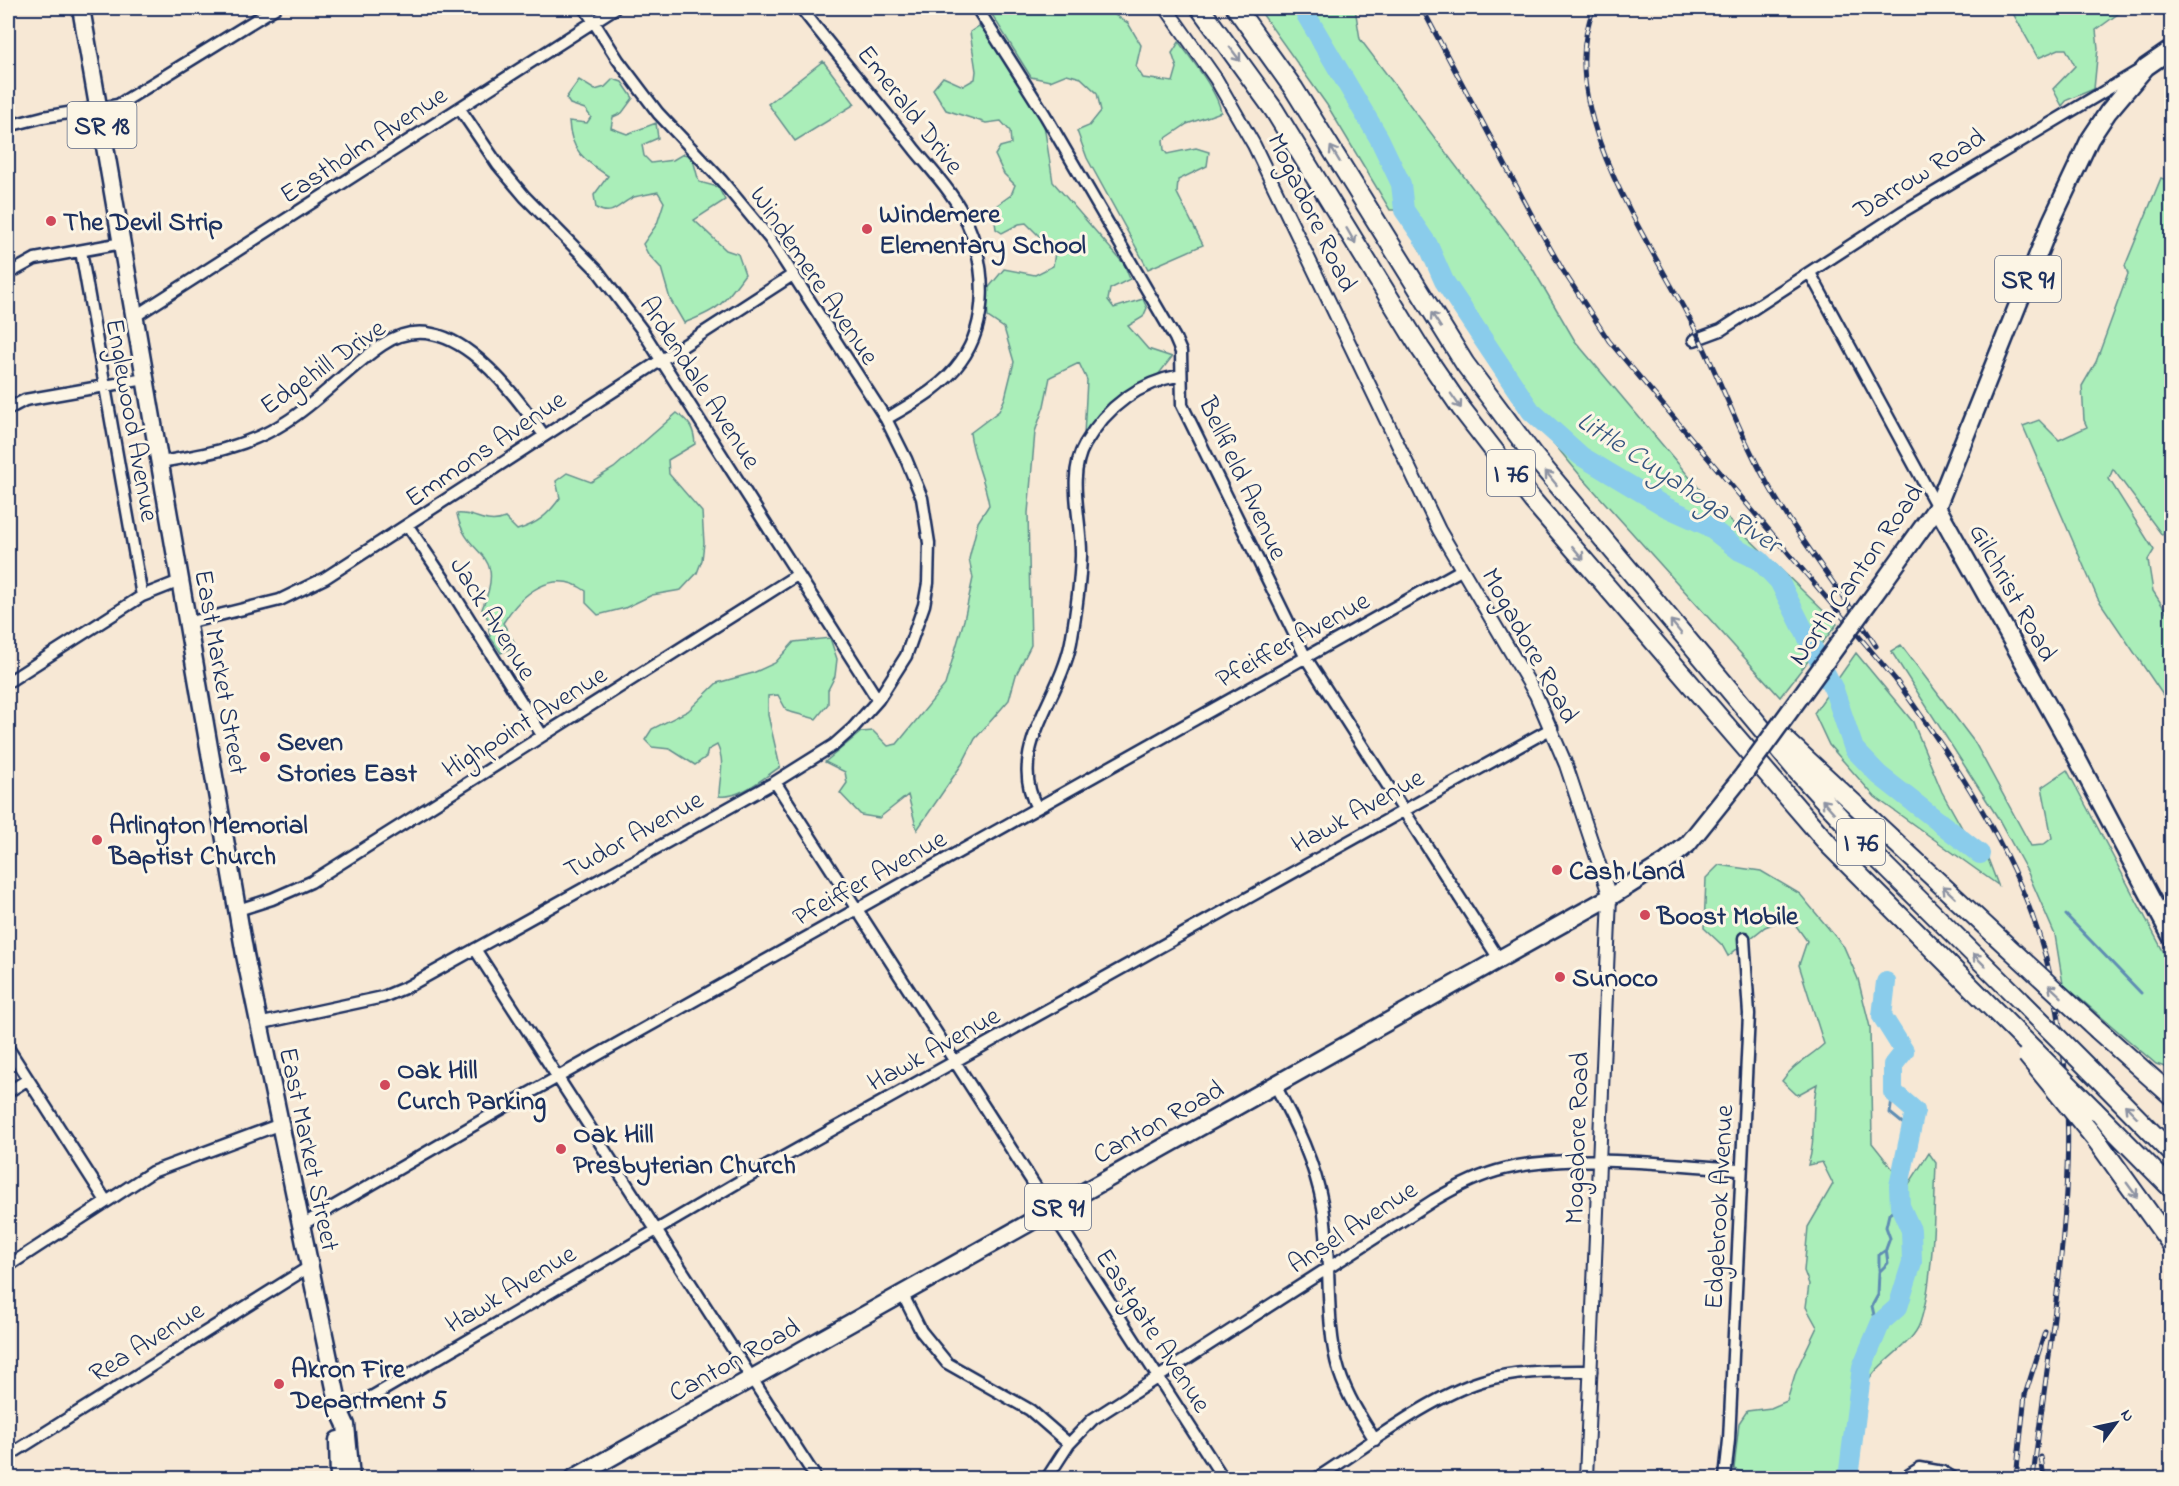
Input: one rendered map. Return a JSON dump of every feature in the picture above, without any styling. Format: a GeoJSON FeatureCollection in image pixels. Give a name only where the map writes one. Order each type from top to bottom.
{"type":"FeatureCollection","features":[{"type":"Feature","properties":{"kind":"highway","name":"I 76"},"geometry":{"type":"LineString","coordinates":[[1200,8],[1274,110],[1420,348],[1506,467],[1821,836],[1985,1001],[2026,1048],[2094,1110],[2172,1189]]}},
{"type":"Feature","properties":{"kind":"highway","name":"I 76"},"geometry":{"type":"LineString","coordinates":[[1236,8],[1294,89],[1465,364],[1553,481],[1713,673],[1840,819],[2172,1153]]}},
{"type":"Feature","properties":{"kind":"highway"},"geometry":{"type":"LineString","coordinates":[[1713,673],[2098,1030],[2172,1095]]}},
{"type":"Feature","properties":{"kind":"highway"},"geometry":{"type":"LineString","coordinates":[[2026,1048],[2098,1142],[2172,1245]]}},
{"type":"Feature","properties":{"kind":"highway"},"geometry":{"type":"LineString","coordinates":[[2139,1067],[2162,1078],[2172,1079]]}},
{"type":"Feature","properties":{"kind":"main road","name":"East Market Street"},"geometry":{"type":"LineString","coordinates":[[81,8],[258,1024],[340,1412],[346,1425],[351,1479]]}},
{"type":"Feature","properties":{"kind":"main road","name":"Darrow Road"},"geometry":{"type":"LineString","coordinates":[[2146,67],[2172,49]]}},
{"type":"Feature","properties":{"kind":"main road","name":"North Canton Road"},"geometry":{"type":"LineString","coordinates":[[1610,897],[1666,862],[1688,844],[1744,774],[1937,507],[2073,172],[2108,112],[2146,67]]}},
{"type":"Feature","properties":{"kind":"main road","name":"Gilchrist Road"},"geometry":{"type":"LineString","coordinates":[[1937,507],[2064,735],[2172,938]]}},
{"type":"Feature","properties":{"kind":"main road","name":"Canton Road"},"geometry":{"type":"LineString","coordinates":[[574,1479],[1610,897]]}},
{"type":"Feature","properties":{"kind":"main road","name":"East Market Street"},"geometry":{"type":"LineString","coordinates":[[339,1479],[337,1426],[340,1412]]}},
{"type":"Feature","properties":{"kind":"street"},"geometry":{"type":"LineString","coordinates":[[8,126],[61,114],[99,110],[128,100],[275,8]]}},
{"type":"Feature","properties":{"kind":"street","name":"Windemere Avenue"},"geometry":{"type":"LineString","coordinates":[[585,8],[622,67],[658,113],[755,219],[886,419],[922,498],[929,543],[929,568]]}},
{"type":"Feature","properties":{"kind":"street","name":"Eastholm Avenue"},"geometry":{"type":"LineString","coordinates":[[134,317],[615,8]]}},
{"type":"Feature","properties":{"kind":"street","name":"Emerald Drive"},"geometry":{"type":"LineString","coordinates":[[801,8],[955,201],[968,223],[978,255],[982,293],[980,314],[967,352],[951,374],[938,385],[886,419]]}},
{"type":"Feature","properties":{"kind":"street","name":"Bellfield Avenue"},"geometry":{"type":"LineString","coordinates":[[977,8],[1056,134],[1175,338],[1181,352],[1182,405],[1306,658],[1498,959]]}},
{"type":"Feature","properties":{"kind":"street","name":"Mogadore Road"},"geometry":{"type":"LineString","coordinates":[[1166,8],[1216,79],[1254,145],[1398,448],[1461,570],[1536,695],[1552,728],[1610,897],[1590,1371],[1590,1478]]}},
{"type":"Feature","properties":{"kind":"street","name":"Darrow Road"},"geometry":{"type":"LineString","coordinates":[[1694,340],[1721,330],[1902,212],[2099,92],[2146,67]]}},
{"type":"Feature","properties":{"kind":"street","name":"Ardendale Avenue"},"geometry":{"type":"LineString","coordinates":[[460,109],[498,165],[525,197],[613,289],[662,360],[878,699]]}},
{"type":"Feature","properties":{"kind":"street"},"geometry":{"type":"LineString","coordinates":[[8,274],[35,260],[122,243]]}},
{"type":"Feature","properties":{"kind":"street","name":"Englewood Avenue"},"geometry":{"type":"LineString","coordinates":[[81,251],[142,596]]}},
{"type":"Feature","properties":{"kind":"street","name":"Gilchrist Road"},"geometry":{"type":"LineString","coordinates":[[1810,273],[1937,507]]}},
{"type":"Feature","properties":{"kind":"street","name":"Emmons Avenue"},"geometry":{"type":"LineString","coordinates":[[187,623],[255,608],[295,594],[408,526],[544,435],[792,276]]}},
{"type":"Feature","properties":{"kind":"street","name":"Edgehill Drive"},"geometry":{"type":"LineString","coordinates":[[160,462],[232,448],[271,431],[306,408],[384,344],[416,333],[444,337],[462,346],[507,386],[544,435]]}},
{"type":"Feature","properties":{"kind":"street"},"geometry":{"type":"LineString","coordinates":[[1037,808],[1027,782],[1026,762],[1034,734],[1062,676],[1077,607],[1081,555],[1077,489],[1080,455],[1102,421],[1125,398],[1150,382],[1181,375]]}},
{"type":"Feature","properties":{"kind":"street"},"geometry":{"type":"LineString","coordinates":[[8,409],[25,400],[145,378]]}},
{"type":"Feature","properties":{"kind":"street","name":"Jack Avenue"},"geometry":{"type":"LineString","coordinates":[[408,526],[542,735]]}},
{"type":"Feature","properties":{"kind":"street","name":"Tudor Avenue"},"geometry":{"type":"LineString","coordinates":[[258,1024],[391,994],[775,782],[841,739],[878,699],[898,671],[914,637],[924,605],[929,568]]}},
{"type":"Feature","properties":{"kind":"street","name":"Pfeiffer Avenue"},"geometry":{"type":"LineString","coordinates":[[300,1226],[857,908],[1461,570]]}},
{"type":"Feature","properties":{"kind":"street","name":"Highpoint Avenue"},"geometry":{"type":"LineString","coordinates":[[238,910],[272,899],[310,882],[797,575]]}},
{"type":"Feature","properties":{"kind":"street"},"geometry":{"type":"LineString","coordinates":[[8,682],[142,596],[180,581]]}},
{"type":"Feature","properties":{"kind":"street","name":"Hawk Avenue"},"geometry":{"type":"LineString","coordinates":[[340,1412],[373,1396],[656,1230],[1552,728]]}},
{"type":"Feature","properties":{"kind":"street","name":"Eastgate Avenue"},"geometry":{"type":"LineString","coordinates":[[775,782],[1223,1479]]}},
{"type":"Feature","properties":{"kind":"street","name":"Edgebrook Avenue"},"geometry":{"type":"LineString","coordinates":[[1725,1479],[1730,1440],[1749,1014],[1744,938]]}},
{"type":"Feature","properties":{"kind":"street"},"geometry":{"type":"LineString","coordinates":[[475,949],[753,1377],[816,1479]]}},
{"type":"Feature","properties":{"kind":"street"},"geometry":{"type":"LineString","coordinates":[[8,1048],[106,1201]]}},
{"type":"Feature","properties":{"kind":"street"},"geometry":{"type":"LineString","coordinates":[[8,1092],[27,1080]]}},
{"type":"Feature","properties":{"kind":"street"},"geometry":{"type":"LineString","coordinates":[[1275,1084],[1296,1123],[1317,1179],[1325,1222],[1333,1336],[1339,1371],[1356,1410],[1375,1440]]}},
{"type":"Feature","properties":{"kind":"street"},"geometry":{"type":"LineString","coordinates":[[8,1266],[160,1168],[278,1125]]}},
{"type":"Feature","properties":{"kind":"street","name":"Ansel Avenue"},"geometry":{"type":"LineString","coordinates":[[1047,1479],[1069,1444],[1093,1419],[1434,1200],[1478,1177],[1520,1165],[1548,1162],[1600,1162],[1741,1169]]}},
{"type":"Feature","properties":{"kind":"street","name":"Rea Avenue"},"geometry":{"type":"LineString","coordinates":[[8,1456],[309,1267]]}},
{"type":"Feature","properties":{"kind":"street"},"geometry":{"type":"LineString","coordinates":[[902,1293],[925,1338],[947,1363],[1030,1410],[1069,1444]]}},
{"type":"Feature","properties":{"kind":"street"},"geometry":{"type":"LineString","coordinates":[[1317,1479],[1375,1440],[1451,1394],[1482,1380],[1526,1372],[1590,1371]]}},
{"type":"Feature","properties":{"kind":"street"},"geometry":{"type":"LineString","coordinates":[[1904,1479],[1920,1468],[1943,1472],[1953,1479]]}},
{"type":"Feature","properties":{"kind":"green space"},"geometry":{"type":"Polygon","coordinates":[[[998,8],[1104,8],[1128,23],[1141,45],[1136,67],[1143,78],[1173,82],[1177,68],[1172,53],[1179,42],[1210,86],[1221,112],[1187,124],[1163,140],[1167,154],[1196,148],[1209,152],[1207,166],[1178,180],[1177,193],[1203,245],[1148,269],[1087,158],[1077,131],[1089,126],[1101,111],[1097,93],[1081,78],[1067,74],[1050,81],[1031,77],[991,13],[998,8]]]}},
{"type":"Feature","properties":{"kind":"green space"},"geometry":{"type":"Polygon","coordinates":[[[1258,8],[1355,8],[1360,39],[1530,264],[1575,341],[1707,498],[1837,624],[1780,697],[1579,474],[1509,389],[1451,303],[1397,210],[1390,210],[1327,105],[1258,8]]]}},
{"type":"Feature","properties":{"kind":"green space"},"geometry":{"type":"Polygon","coordinates":[[[2010,8],[2126,8],[2096,30],[2098,48],[2094,89],[2067,100],[2062,106],[2053,89],[2075,66],[2066,49],[2059,49],[2038,58],[2010,8]]]}},
{"type":"Feature","properties":{"kind":"green space"},"geometry":{"type":"Polygon","coordinates":[[[979,26],[989,36],[1044,125],[1053,182],[1124,264],[1130,279],[1110,289],[1108,300],[1114,308],[1143,299],[1147,308],[1143,317],[1128,326],[1148,349],[1172,357],[1158,375],[1138,384],[1101,412],[1084,435],[1087,380],[1079,363],[1050,377],[1044,406],[1035,432],[1028,513],[1031,645],[1016,675],[1009,700],[975,739],[962,764],[917,830],[908,795],[879,818],[861,815],[840,793],[847,783],[845,772],[825,762],[861,732],[873,731],[888,746],[897,744],[945,685],[964,620],[973,578],[969,559],[978,522],[989,505],[970,433],[999,411],[1005,398],[1014,362],[1004,328],[988,317],[986,291],[1004,269],[1035,275],[1053,266],[1055,252],[1026,223],[1002,233],[996,229],[993,208],[1011,195],[1015,185],[1004,174],[995,155],[1000,147],[1011,144],[1010,131],[1001,121],[986,123],[946,110],[933,89],[943,77],[963,86],[975,79],[976,71],[970,32],[979,26]]]}},
{"type":"Feature","properties":{"kind":"green space"},"geometry":{"type":"Polygon","coordinates":[[[823,61],[855,104],[795,141],[768,104],[823,61]]]}},
{"type":"Feature","properties":{"kind":"green space"},"geometry":{"type":"Polygon","coordinates":[[[613,79],[622,82],[633,98],[622,113],[613,117],[611,128],[627,134],[656,123],[658,138],[642,145],[644,156],[651,163],[673,160],[683,154],[692,156],[699,182],[718,187],[725,200],[694,220],[726,250],[738,254],[745,274],[720,305],[684,323],[670,299],[661,268],[648,254],[643,244],[657,224],[664,202],[658,192],[634,197],[612,210],[602,211],[596,208],[594,195],[608,176],[580,154],[572,140],[569,121],[587,123],[591,117],[585,109],[570,104],[566,98],[579,80],[595,90],[605,87],[613,79]]]}},
{"type":"Feature","properties":{"kind":"green space"},"geometry":{"type":"Polygon","coordinates":[[[2161,178],[2172,182],[2172,520],[2162,535],[2113,469],[2109,479],[2154,550],[2148,560],[2153,591],[2171,619],[2171,707],[2098,599],[2023,426],[2039,420],[2059,440],[2087,427],[2084,420],[2082,386],[2096,362],[2128,274],[2125,266],[2161,178]]]}},
{"type":"Feature","properties":{"kind":"green space"},"geometry":{"type":"Polygon","coordinates":[[[677,413],[690,426],[695,444],[668,460],[669,474],[702,512],[704,543],[702,560],[697,573],[681,590],[652,595],[625,608],[598,615],[586,603],[586,591],[574,584],[550,583],[539,587],[519,602],[503,623],[516,645],[501,653],[490,637],[488,619],[482,609],[489,589],[488,565],[462,529],[457,514],[486,520],[505,518],[517,530],[530,525],[546,514],[560,498],[556,481],[567,473],[591,482],[614,468],[677,413]]]}},
{"type":"Feature","properties":{"kind":"green space"},"geometry":{"type":"Polygon","coordinates":[[[830,638],[837,659],[835,676],[828,690],[828,704],[816,719],[787,711],[778,695],[768,696],[768,715],[780,767],[751,787],[735,794],[719,796],[722,764],[717,745],[708,750],[706,757],[695,765],[670,749],[652,747],[645,740],[652,729],[688,711],[717,683],[753,673],[775,663],[794,642],[830,638]]]}},
{"type":"Feature","properties":{"kind":"green space"},"geometry":{"type":"Polygon","coordinates":[[[1901,645],[1975,743],[2031,846],[2043,845],[2052,838],[2042,787],[2067,770],[2171,966],[2171,1069],[2156,1064],[2063,984],[2055,935],[2028,873],[1998,818],[1891,651],[1901,645]]]}},
{"type":"Feature","properties":{"kind":"green space"},"geometry":{"type":"Polygon","coordinates":[[[1856,653],[1913,722],[1942,792],[1966,835],[1985,851],[1998,885],[1875,797],[1829,745],[1814,713],[1856,653]]]}},
{"type":"Feature","properties":{"kind":"green space"},"geometry":{"type":"Polygon","coordinates":[[[1719,865],[1761,871],[1800,894],[1844,947],[1858,979],[1870,1027],[1872,1143],[1907,1187],[1929,1153],[1936,1163],[1931,1266],[1925,1306],[1920,1323],[1912,1337],[1879,1367],[1866,1384],[1854,1423],[1848,1478],[1752,1476],[1734,1469],[1739,1423],[1747,1411],[1771,1408],[1787,1401],[1796,1371],[1817,1327],[1806,1307],[1809,1284],[1804,1271],[1808,1227],[1833,1184],[1822,1162],[1808,1165],[1811,1155],[1817,1084],[1797,1095],[1782,1081],[1796,1066],[1824,1044],[1799,965],[1807,941],[1797,927],[1783,920],[1765,927],[1728,956],[1722,945],[1704,928],[1706,878],[1719,865]]]}},
{"type":"Feature","properties":{"kind":"waterway","name":"Little Cuyahoga River"},"geometry":{"type":"LineString","coordinates":[[1302,8],[1379,138],[1401,184],[1404,210],[1428,245],[1444,281],[1531,411],[1581,456],[1666,507],[1708,526],[1740,551],[1759,560],[1779,581],[1834,690],[1854,749],[1879,775],[1980,854]]}},
{"type":"Feature","properties":{"kind":"waterway","name":"Little Cuyahoga River"},"geometry":{"type":"LineString","coordinates":[[2066,915],[2141,993]]}},
{"type":"Feature","properties":{"kind":"waterway","name":"Little Cuyahoga River"},"geometry":{"type":"LineString","coordinates":[[1848,1478],[1862,1367],[1881,1322],[1898,1307],[1912,1262],[1911,1230],[1900,1206],[1899,1186],[1915,1111],[1893,1092],[1893,1065],[1904,1051],[1882,1016],[1886,982]]}},
{"type":"Feature","properties":{"kind":"waterway","name":"Little Cuyahoga River"},"geometry":{"type":"LineString","coordinates":[[1893,1092],[1890,1113],[1911,1130]]}},
{"type":"Feature","properties":{"kind":"waterway","name":"Little Cuyahoga River"},"geometry":{"type":"LineString","coordinates":[[1881,1322],[1874,1315],[1872,1306],[1878,1295],[1879,1272],[1888,1263],[1886,1249],[1890,1238],[1886,1227],[1889,1214],[1900,1206]]}},
{"type":"Feature","properties":{"kind":"waterway","name":"Little Cuyahoga River"},"geometry":{"type":"LineString","coordinates":[[1879,1270],[1879,1255],[1886,1250]]}},
{"type":"Feature","properties":{"kind":"railway"},"geometry":{"type":"LineString","coordinates":[[1422,8],[1537,225],[1562,269],[1609,341],[1895,679],[1937,738],[1977,801],[2012,867],[2026,900],[2039,935],[2056,1002],[2065,1069],[2068,1137],[2059,1274],[2033,1478]]}},
{"type":"Feature","properties":{"kind":"railway"},"geometry":{"type":"LineString","coordinates":[[1594,8],[1584,46],[1586,87],[1596,130],[1612,172],[1632,215],[1694,327],[1742,433],[1774,495],[1876,646]]}},
{"type":"Feature","properties":{"kind":"railway"},"geometry":{"type":"LineString","coordinates":[[2016,1478],[2025,1395],[2045,1332]]}},
{"type":"Feature","properties":{"kind":"railway"},"geometry":{"type":"LineString","coordinates":[[2041,1457],[2044,1478]]}},
{"type":"Feature","properties":{"kind":"place","name":"The Devil Strip"},"geometry":{"type":"Point","coordinates":[51,221]}},
{"type":"Feature","properties":{"kind":"place","name":"Windemere Elementary School"},"geometry":{"type":"Point","coordinates":[867,229]}},
{"type":"Feature","properties":{"kind":"place","name":"Seven Stories East"},"geometry":{"type":"Point","coordinates":[265,757]}},
{"type":"Feature","properties":{"kind":"place","name":"Arlington Memorial Baptist Church"},"geometry":{"type":"Point","coordinates":[97,840]}},
{"type":"Feature","properties":{"kind":"place","name":"Cash Land"},"geometry":{"type":"Point","coordinates":[1557,870]}},
{"type":"Feature","properties":{"kind":"place","name":"Boost Mobile"},"geometry":{"type":"Point","coordinates":[1645,915]}},
{"type":"Feature","properties":{"kind":"place","name":"Sunoco"},"geometry":{"type":"Point","coordinates":[1560,977]}},
{"type":"Feature","properties":{"kind":"place","name":"Oak Hill Curch Parking"},"geometry":{"type":"Point","coordinates":[385,1085]}},
{"type":"Feature","properties":{"kind":"place","name":"Oak Hill Presbyterian Church"},"geometry":{"type":"Point","coordinates":[561,1149]}},
{"type":"Feature","properties":{"kind":"place","name":"Akron Fire Department 5"},"geometry":{"type":"Point","coordinates":[279,1384]}}]}
